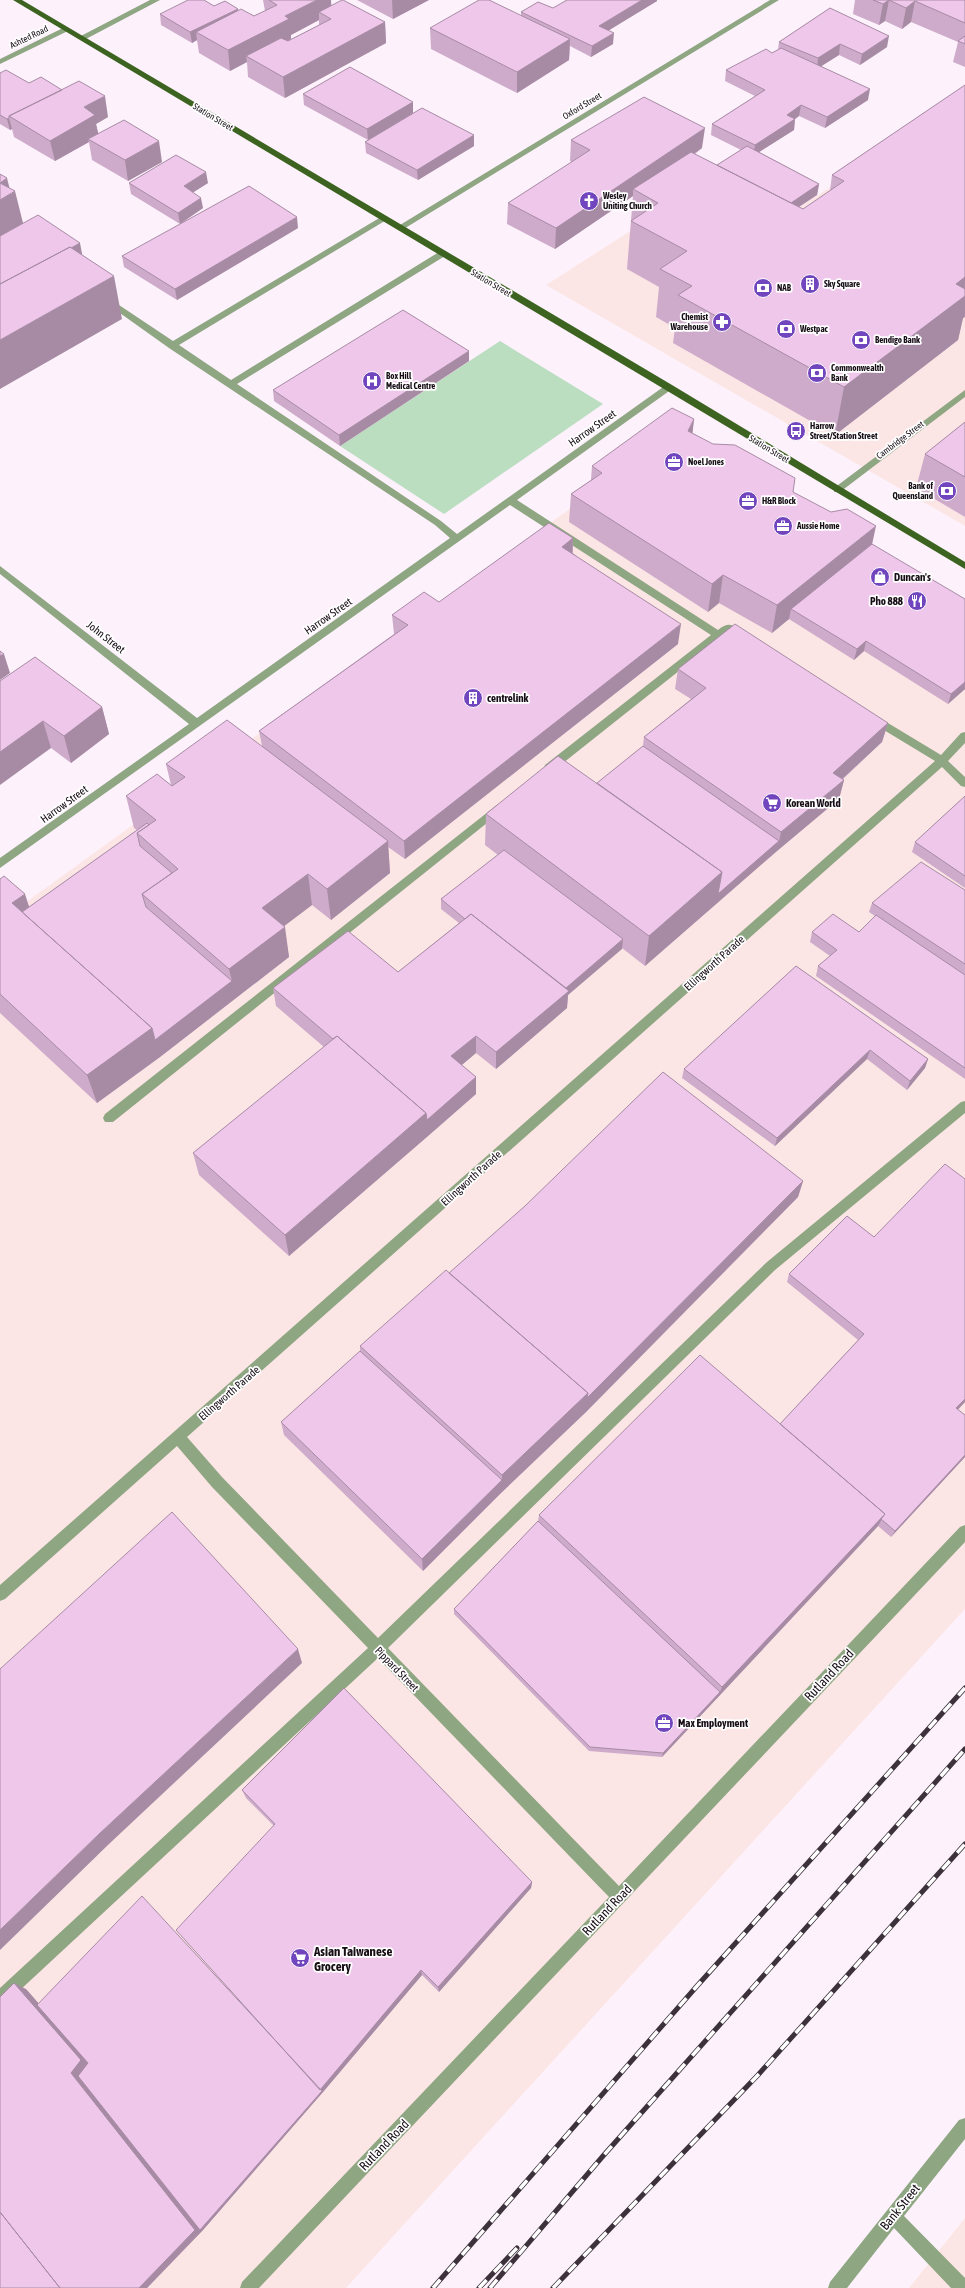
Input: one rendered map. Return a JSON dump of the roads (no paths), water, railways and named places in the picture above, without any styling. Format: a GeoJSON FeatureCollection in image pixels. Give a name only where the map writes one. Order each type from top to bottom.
{"type":"FeatureCollection","features":[{"type":"Feature","properties":{"kind":"main road","name":"Station Street"},"geometry":{"type":"LineString","coordinates":[[17,0],[442,254],[669,387],[837,490],[965,566]]}},
{"type":"Feature","properties":{"kind":"street"},"geometry":{"type":"LineString","coordinates":[[80,38],[156,0]]}},
{"type":"Feature","properties":{"kind":"street","name":"Oxford Street"},"geometry":{"type":"LineString","coordinates":[[399,228],[776,0]]}},
{"type":"Feature","properties":{"kind":"street","name":"Ashted Road"},"geometry":{"type":"LineString","coordinates":[[0,62],[66,30]]}},
{"type":"Feature","properties":{"kind":"street"},"geometry":{"type":"LineString","coordinates":[[172,346],[384,219]]}},
{"type":"Feature","properties":{"kind":"street"},"geometry":{"type":"LineString","coordinates":[[230,385],[442,254]]}},
{"type":"Feature","properties":{"kind":"street"},"geometry":{"type":"LineString","coordinates":[[98,294],[172,346],[438,523],[457,538]]}},
{"type":"Feature","properties":{"kind":"street","name":"Harrow Street"},"geometry":{"type":"LineString","coordinates":[[0,864],[669,387]]}},
{"type":"Feature","properties":{"kind":"street","name":"Cambridge Street"},"geometry":{"type":"LineString","coordinates":[[837,490],[965,393]]}},
{"type":"Feature","properties":{"kind":"street"},"geometry":{"type":"LineString","coordinates":[[510,500],[717,634]]}},
{"type":"Feature","properties":{"kind":"street","name":"John Street"},"geometry":{"type":"LineString","coordinates":[[0,569],[197,724]]}},
{"type":"Feature","properties":{"kind":"street"},"geometry":{"type":"LineString","coordinates":[[537,777],[717,634],[728,627],[754,643]]}},
{"type":"Feature","properties":{"kind":"street"},"geometry":{"type":"LineString","coordinates":[[867,714],[942,761],[965,782]]}},
{"type":"Feature","properties":{"kind":"street","name":"Ellingworth Parade"},"geometry":{"type":"LineString","coordinates":[[0,1594],[942,761],[965,736]]}},
{"type":"Feature","properties":{"kind":"street","name":"Ellingworth Parade"},"geometry":{"type":"LineString","coordinates":[[942,761],[965,745]]}},
{"type":"Feature","properties":{"kind":"street"},"geometry":{"type":"LineString","coordinates":[[108,1118],[506,802]]}},
{"type":"Feature","properties":{"kind":"street"},"geometry":{"type":"LineString","coordinates":[[0,1999],[378,1648],[772,1266],[965,1106]]}},
{"type":"Feature","properties":{"kind":"street","name":"Pippard Street"},"geometry":{"type":"LineString","coordinates":[[178,1437],[217,1482],[619,1897]]}},
{"type":"Feature","properties":{"kind":"street","name":"Rutland Road"},"geometry":{"type":"LineString","coordinates":[[248,2288],[965,1532]]}},
{"type":"Feature","properties":{"kind":"street","name":"Bank Street"},"geometry":{"type":"LineString","coordinates":[[836,2288],[965,2126]]}},
{"type":"Feature","properties":{"kind":"street"},"geometry":{"type":"LineString","coordinates":[[893,2216],[962,2288]]}},
{"type":"Feature","properties":{"kind":"railway"},"geometry":{"type":"LineString","coordinates":[[433,2288],[697,1986],[965,1688]]}},
{"type":"Feature","properties":{"kind":"railway"},"geometry":{"type":"LineString","coordinates":[[490,2288],[603,2156],[965,1749]]}},
{"type":"Feature","properties":{"kind":"railway"},"geometry":{"type":"LineString","coordinates":[[553,2288],[758,2075],[965,1844]]}},
{"type":"Feature","properties":{"kind":"railway"},"geometry":{"type":"LineString","coordinates":[[479,2288],[517,2248]]}},
{"type":"Feature","properties":{"kind":"place","name":"Wesley Uniting Church"},"geometry":{"type":"Point","coordinates":[589,201]}},
{"type":"Feature","properties":{"kind":"place","name":"Sky Square"},"geometry":{"type":"Point","coordinates":[810,284]}},
{"type":"Feature","properties":{"kind":"place","name":"NAB"},"geometry":{"type":"Point","coordinates":[763,288]}},
{"type":"Feature","properties":{"kind":"place","name":"Chemist Warehouse"},"geometry":{"type":"Point","coordinates":[722,322]}},
{"type":"Feature","properties":{"kind":"place","name":"Westpac"},"geometry":{"type":"Point","coordinates":[786,329]}},
{"type":"Feature","properties":{"kind":"place","name":"Bendigo Bank"},"geometry":{"type":"Point","coordinates":[861,340]}},
{"type":"Feature","properties":{"kind":"place","name":"Commonwealth Bank"},"geometry":{"type":"Point","coordinates":[817,373]}},
{"type":"Feature","properties":{"kind":"place","name":"Box Hill Medical Centre"},"geometry":{"type":"Point","coordinates":[372,381]}},
{"type":"Feature","properties":{"kind":"place","name":"Harrow Street/Station Street"},"geometry":{"type":"Point","coordinates":[796,431]}},
{"type":"Feature","properties":{"kind":"place","name":"Noel Jones"},"geometry":{"type":"Point","coordinates":[674,462]}},
{"type":"Feature","properties":{"kind":"place","name":"Bank of Queensland"},"geometry":{"type":"Point","coordinates":[947,491]}},
{"type":"Feature","properties":{"kind":"place","name":"H&R Block"},"geometry":{"type":"Point","coordinates":[748,501]}},
{"type":"Feature","properties":{"kind":"place","name":"Aussie Home"},"geometry":{"type":"Point","coordinates":[783,526]}},
{"type":"Feature","properties":{"kind":"place","name":"Duncan's"},"geometry":{"type":"Point","coordinates":[880,577]}},
{"type":"Feature","properties":{"kind":"place","name":"Pho 888"},"geometry":{"type":"Point","coordinates":[917,601]}},
{"type":"Feature","properties":{"kind":"place","name":"centrelink"},"geometry":{"type":"Point","coordinates":[473,698]}},
{"type":"Feature","properties":{"kind":"place","name":"Korean World"},"geometry":{"type":"Point","coordinates":[772,803]}},
{"type":"Feature","properties":{"kind":"place","name":"Max Employment"},"geometry":{"type":"Point","coordinates":[664,1723]}},
{"type":"Feature","properties":{"kind":"place","name":"Asian Taiwanese Grocery"},"geometry":{"type":"Point","coordinates":[300,1958]}}]}
